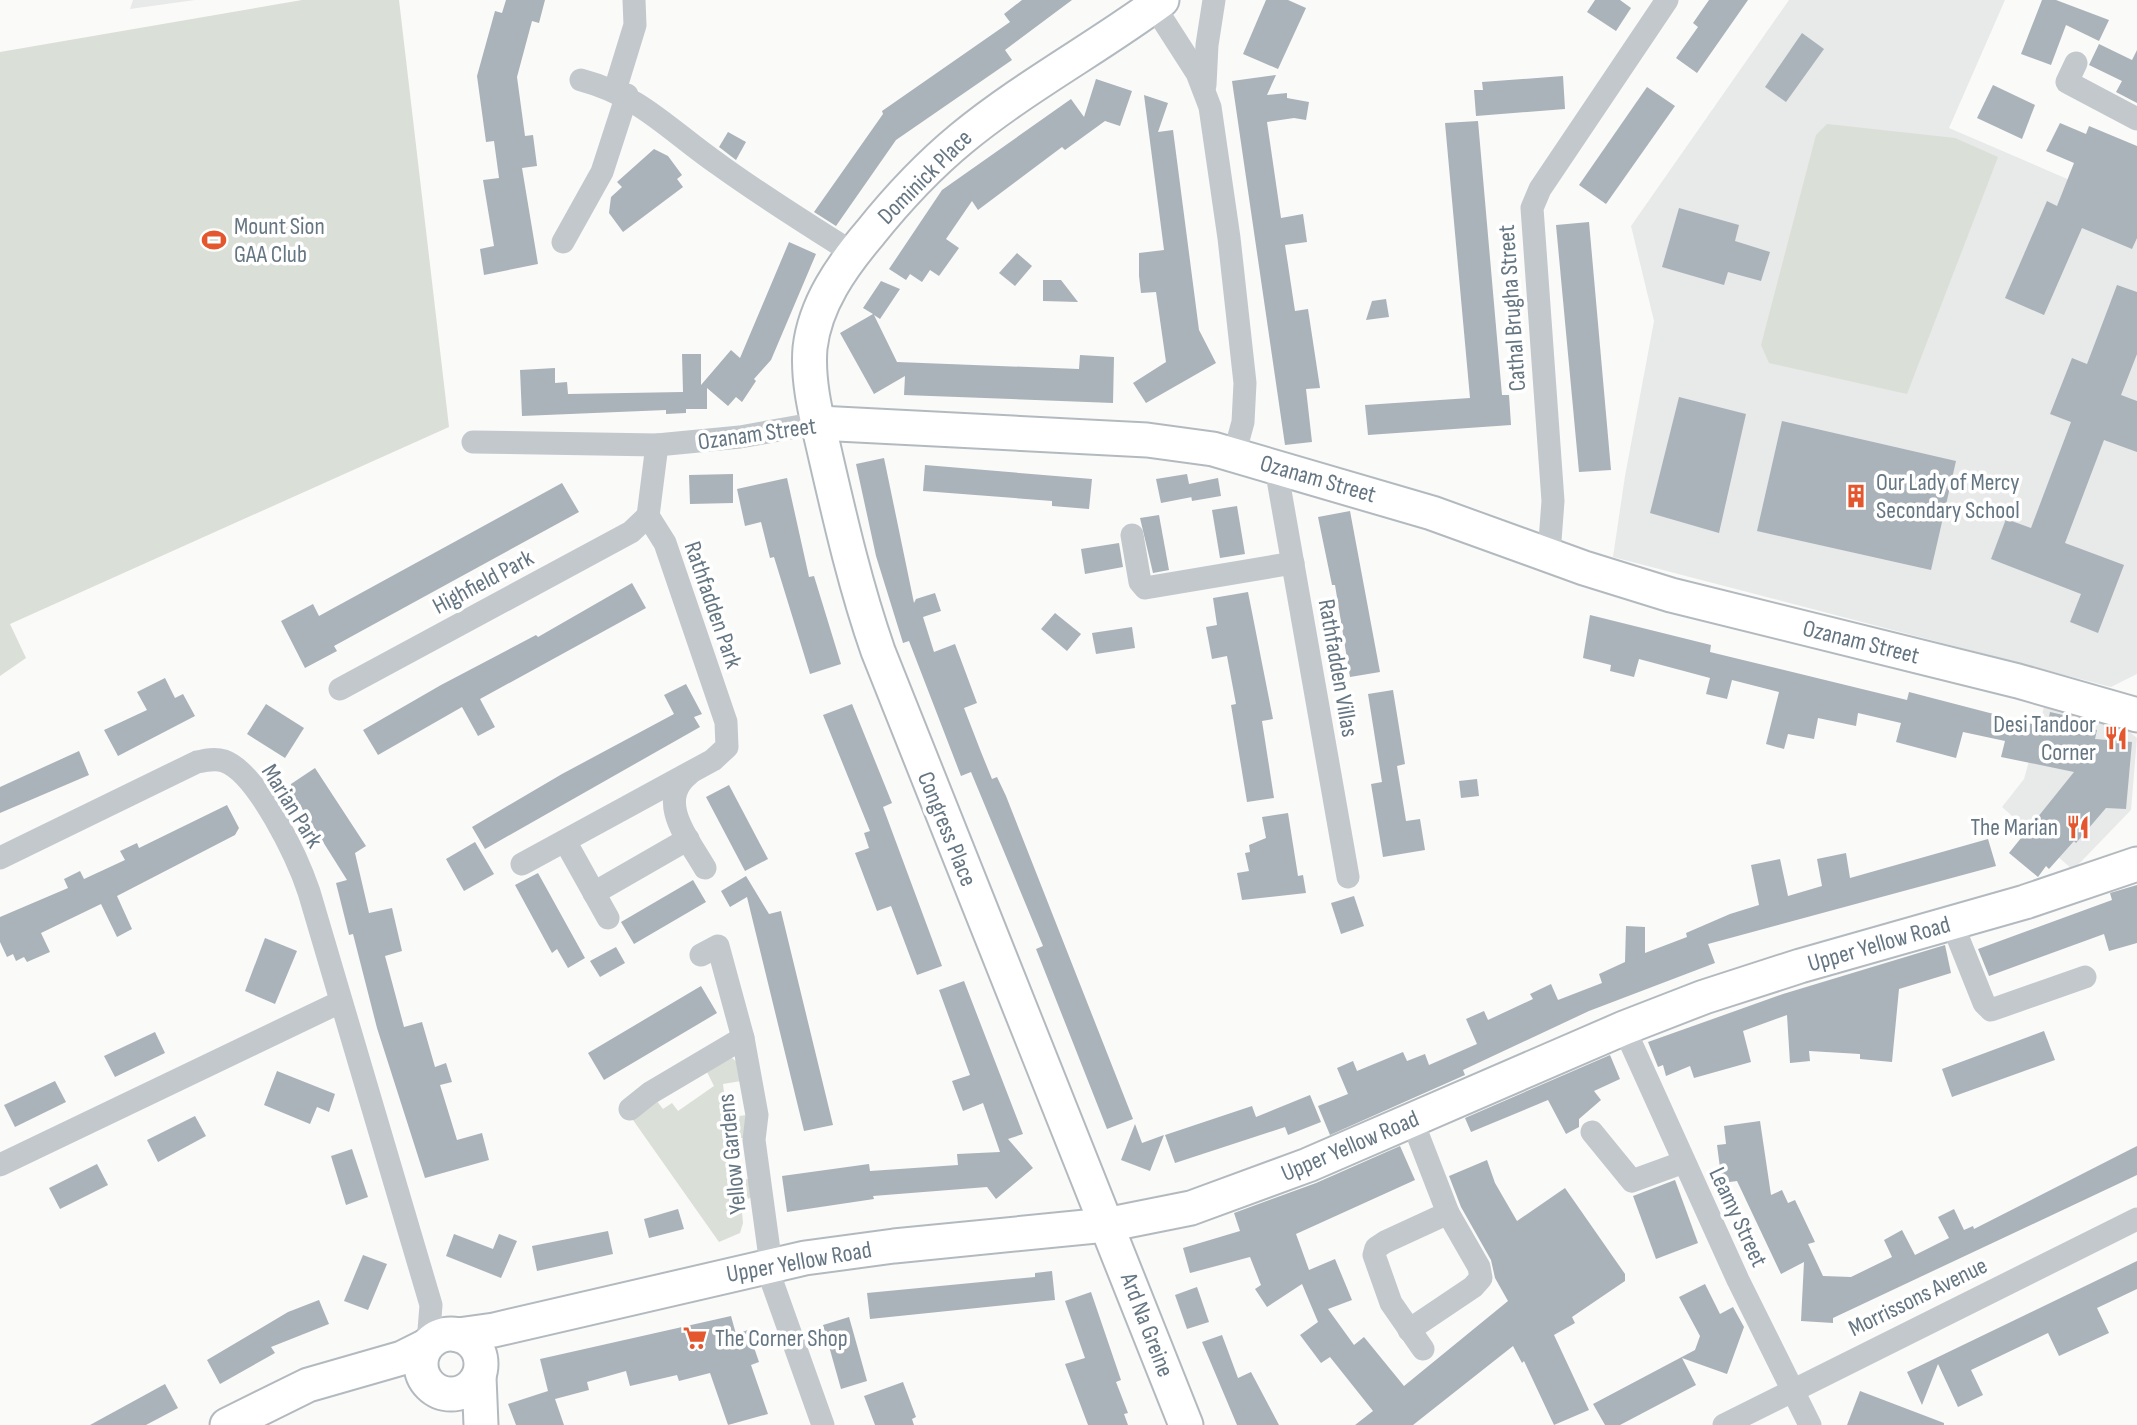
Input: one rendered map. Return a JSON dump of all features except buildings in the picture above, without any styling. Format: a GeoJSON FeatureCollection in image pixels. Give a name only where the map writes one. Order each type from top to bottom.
{"type":"FeatureCollection","features":[{"type":"Feature","properties":{"kind":"street"},"geometry":{"type":"LineString","coordinates":[[563,242],[602,172],[635,25],[634,0]]}},
{"type":"Feature","properties":{"kind":"street","name":"Dominick Place"},"geometry":{"type":"LineString","coordinates":[[1214,0],[1206,45],[1205,91],[1229,238],[1245,383],[1243,422],[1234,455]]}},
{"type":"Feature","properties":{"kind":"street","name":"Cathal Brugha Street"},"geometry":{"type":"LineString","coordinates":[[1549,554],[1553,500],[1532,208],[1540,189],[1667,0]]}},
{"type":"Feature","properties":{"kind":"street","name":"Dominick Place"},"geometry":{"type":"LineString","coordinates":[[818,423],[810,367],[813,334],[824,300],[853,253],[909,187],[964,136],[1158,3],[1205,91]]}},
{"type":"Feature","properties":{"kind":"street"},"geometry":{"type":"LineString","coordinates":[[2076,63],[2067,82],[2137,119]]}},
{"type":"Feature","properties":{"kind":"street"},"geometry":{"type":"LineString","coordinates":[[582,80],[621,92],[773,203],[853,253]]}},
{"type":"Feature","properties":{"kind":"street","name":"Ozanam Street"},"geometry":{"type":"LineString","coordinates":[[472,442],[657,446],[740,438],[818,423],[1147,440],[1234,455],[1409,506],[1671,596],[2018,681],[2137,715]]}},
{"type":"Feature","properties":{"kind":"street","name":"Congress Place"},"geometry":{"type":"LineString","coordinates":[[818,423],[853,574],[878,652],[1106,1226]]}},
{"type":"Feature","properties":{"kind":"street"},"geometry":{"type":"LineString","coordinates":[[648,516],[657,446]]}},
{"type":"Feature","properties":{"kind":"street","name":"Rathfadden Villas"},"geometry":{"type":"LineString","coordinates":[[1276,468],[1348,877]]}},
{"type":"Feature","properties":{"kind":"street","name":"Highfield Park"},"geometry":{"type":"LineString","coordinates":[[340,689],[631,532],[648,516]]}},
{"type":"Feature","properties":{"kind":"street","name":"Rathfadden Park"},"geometry":{"type":"LineString","coordinates":[[522,864],[698,769],[725,752],[729,744],[728,729],[664,543],[648,516]]}},
{"type":"Feature","properties":{"kind":"street"},"geometry":{"type":"LineString","coordinates":[[1132,536],[1140,582],[1145,589],[1293,563]]}},
{"type":"Feature","properties":{"kind":"street","name":"Marian Park"},"geometry":{"type":"LineString","coordinates":[[0,858],[197,762],[225,762],[253,787],[293,852],[309,892],[441,1340]]}},
{"type":"Feature","properties":{"kind":"street","name":"Rathfadden Park"},"geometry":{"type":"LineString","coordinates":[[698,769],[678,785],[673,802],[676,815],[705,868]]}},
{"type":"Feature","properties":{"kind":"street"},"geometry":{"type":"LineString","coordinates":[[594,892],[688,839]]}},
{"type":"Feature","properties":{"kind":"street"},"geometry":{"type":"LineString","coordinates":[[565,841],[608,918]]}},
{"type":"Feature","properties":{"kind":"street","name":"Upper Yellow Road"},"geometry":{"type":"LineString","coordinates":[[227,1425],[309,1385],[402,1358],[441,1340],[769,1265],[894,1246],[1106,1226],[1218,1200],[1624,1028],[1749,982],[1952,923],[2137,864]]}},
{"type":"Feature","properties":{"kind":"street"},"geometry":{"type":"LineString","coordinates":[[1952,923],[1984,1003],[1991,1010],[2085,977]]}},
{"type":"Feature","properties":{"kind":"street","name":"Yellow Gardens"},"geometry":{"type":"LineString","coordinates":[[701,955],[718,946],[743,1038],[757,1115],[754,1140],[769,1265],[823,1425]]}},
{"type":"Feature","properties":{"kind":"street"},"geometry":{"type":"LineString","coordinates":[[0,1165],[340,1002]]}},
{"type":"Feature","properties":{"kind":"street","name":"Leamy Street"},"geometry":{"type":"LineString","coordinates":[[1624,1028],[1684,1162],[1810,1425]]}},
{"type":"Feature","properties":{"kind":"street","name":"Yellow Gardens"},"geometry":{"type":"LineString","coordinates":[[630,1109],[660,1086],[743,1038]]}},
{"type":"Feature","properties":{"kind":"street"},"geometry":{"type":"LineString","coordinates":[[1409,1331],[1473,1287],[1482,1276],[1448,1213],[1412,1120]]}},
{"type":"Feature","properties":{"kind":"street"},"geometry":{"type":"LineString","coordinates":[[1592,1132],[1632,1181],[1684,1162]]}},
{"type":"Feature","properties":{"kind":"street"},"geometry":{"type":"LineString","coordinates":[[1423,1349],[1388,1298],[1374,1251],[1385,1242],[1448,1213]]}},
{"type":"Feature","properties":{"kind":"street","name":"Morrissons Avenue"},"geometry":{"type":"LineString","coordinates":[[1724,1425],[2137,1219]]}},
{"type":"Feature","properties":{"kind":"street","name":"Ard Na Greine"},"geometry":{"type":"LineString","coordinates":[[1106,1226],[1186,1425]]}},
{"type":"Feature","properties":{"kind":"street","name":"Upper Yellow Road"},"geometry":{"type":"LineString","coordinates":[[480,1370],[504,1335],[536,1320]]}},
{"type":"Feature","properties":{"kind":"street"},"geometry":{"type":"LineString","coordinates":[[473,1425],[432,1386],[420,1363],[441,1340],[472,1342],[480,1370],[481,1425]]}},
{"type":"Feature","properties":{"kind":"street"},"geometry":{"type":"LineString","coordinates":[[357,1370],[384,1370],[432,1386],[463,1392],[480,1370]]}},
{"type":"Feature","properties":{"kind":"shaded area"},"geometry":{"type":"Polygon","coordinates":[[[133,0],[195,0],[130,9],[133,0]]]}},
{"type":"Feature","properties":{"kind":"shaded area","name":"Mount Sion GAA Club"},"geometry":{"type":"Polygon","coordinates":[[[302,0],[399,0],[449,427],[10,624],[26,658],[0,676],[0,52],[302,0]]]}},
{"type":"Feature","properties":{"kind":"shaded area"},"geometry":{"type":"Polygon","coordinates":[[[1789,0],[2005,0],[1949,128],[2137,209],[2137,674],[2111,687],[1613,557],[1654,321],[1631,226],[1789,0]]]}},
{"type":"Feature","properties":{"kind":"shaded area"},"geometry":{"type":"Polygon","coordinates":[[[1827,124],[1955,138],[1998,157],[1907,394],[1769,363],[1761,345],[1816,135],[1827,124]]]}},
{"type":"Feature","properties":{"kind":"shaded area"},"geometry":{"type":"Polygon","coordinates":[[[2044,707],[2120,724],[2137,738],[2131,810],[2073,870],[2002,807],[2024,779],[2044,707]]]}},
{"type":"Feature","properties":{"kind":"shaded area"},"geometry":{"type":"Polygon","coordinates":[[[732,1058],[738,1063],[741,1081],[723,1084],[727,1118],[746,1115],[746,1138],[735,1138],[736,1144],[726,1145],[731,1180],[749,1179],[752,1197],[741,1202],[743,1223],[740,1233],[719,1242],[633,1120],[656,1100],[663,1109],[672,1103],[678,1111],[714,1086],[706,1070],[732,1058]]]}},
{"type":"Feature","properties":{"kind":"place","name":"Mount Sion GAA Club"},"geometry":{"type":"Point","coordinates":[214,240]}},
{"type":"Feature","properties":{"kind":"place","name":"Our Lady of Mercy Secondary School"},"geometry":{"type":"Point","coordinates":[1856,496]}},
{"type":"Feature","properties":{"kind":"place","name":"Desi Tandoor Corner"},"geometry":{"type":"Point","coordinates":[2116,738]}},
{"type":"Feature","properties":{"kind":"place","name":"The Marian"},"geometry":{"type":"Point","coordinates":[2078,827]}},
{"type":"Feature","properties":{"kind":"place","name":"The Corner Shop"},"geometry":{"type":"Point","coordinates":[695,1338]}}]}
